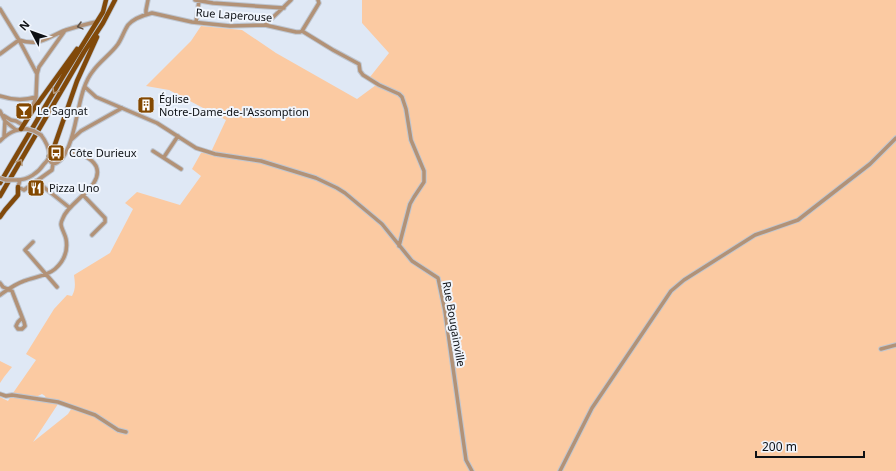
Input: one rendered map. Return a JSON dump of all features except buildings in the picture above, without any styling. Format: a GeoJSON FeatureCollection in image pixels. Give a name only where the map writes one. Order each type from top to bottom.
{"type":"FeatureCollection","features":[{"type":"Feature","properties":{"kind":"main road"},"geometry":{"type":"LineString","coordinates":[[0,183],[103,11],[106,0]]}},
{"type":"Feature","properties":{"kind":"main road"},"geometry":{"type":"LineString","coordinates":[[49,158],[76,81],[115,0]]}},
{"type":"Feature","properties":{"kind":"main road"},"geometry":{"type":"LineString","coordinates":[[22,128],[96,22]]}},
{"type":"Feature","properties":{"kind":"main road"},"geometry":{"type":"LineString","coordinates":[[0,196],[84,52],[103,23]]}},
{"type":"Feature","properties":{"kind":"main road"},"geometry":{"type":"LineString","coordinates":[[0,217],[18,195],[18,187]]}},
{"type":"Feature","properties":{"kind":"street"},"geometry":{"type":"LineString","coordinates":[[19,180],[18,187],[24,190],[52,170],[55,164],[60,161],[67,150],[85,87],[93,70],[118,44],[129,24],[146,15],[148,0]]}},
{"type":"Feature","properties":{"kind":"street"},"geometry":{"type":"LineString","coordinates":[[195,0],[284,8]]}},
{"type":"Feature","properties":{"kind":"street"},"geometry":{"type":"LineString","coordinates":[[265,25],[291,0]]}},
{"type":"Feature","properties":{"kind":"street"},"geometry":{"type":"LineString","coordinates":[[302,31],[319,3],[318,0]]}},
{"type":"Feature","properties":{"kind":"street"},"geometry":{"type":"LineString","coordinates":[[196,22],[200,1]]}},
{"type":"Feature","properties":{"kind":"street"},"geometry":{"type":"LineString","coordinates":[[0,9],[37,74]]}},
{"type":"Feature","properties":{"kind":"street","name":"Rue Laperouse"},"geometry":{"type":"LineString","coordinates":[[146,15],[152,13],[196,22],[230,26],[265,25],[296,32],[302,31],[359,64],[360,71],[363,76],[399,94],[406,109],[411,140],[424,171],[422,185],[410,204],[399,246]]}},
{"type":"Feature","properties":{"kind":"street"},"geometry":{"type":"LineString","coordinates":[[19,40],[27,43],[34,43],[64,31],[96,22]]}},
{"type":"Feature","properties":{"kind":"street"},"geometry":{"type":"LineString","coordinates":[[29,116],[36,97],[37,74],[39,67],[64,31]]}},
{"type":"Feature","properties":{"kind":"street"},"geometry":{"type":"LineString","coordinates":[[0,54],[19,40]]}},
{"type":"Feature","properties":{"kind":"street","name":"Rue Bougainville"},"geometry":{"type":"LineString","coordinates":[[85,87],[96,97],[157,123],[196,148],[229,157],[261,161],[328,183],[345,193],[382,224],[412,261],[438,278],[445,311],[466,460],[472,471]]}},
{"type":"Feature","properties":{"kind":"street"},"geometry":{"type":"LineString","coordinates":[[0,96],[18,100],[36,97]]}},
{"type":"Feature","properties":{"kind":"street"},"geometry":{"type":"LineString","coordinates":[[70,140],[81,131],[122,108]]}},
{"type":"Feature","properties":{"kind":"street"},"geometry":{"type":"LineString","coordinates":[[1,112],[10,120],[16,121],[22,128]]}},
{"type":"Feature","properties":{"kind":"street"},"geometry":{"type":"LineString","coordinates":[[1,112],[5,121],[4,137]]}},
{"type":"Feature","properties":{"kind":"street"},"geometry":{"type":"LineString","coordinates":[[5,121],[41,135],[47,146],[49,158],[55,164]]}},
{"type":"Feature","properties":{"kind":"street"},"geometry":{"type":"LineString","coordinates":[[0,142],[10,132],[22,128]]}},
{"type":"Feature","properties":{"kind":"street"},"geometry":{"type":"LineString","coordinates":[[164,158],[178,136]]}},
{"type":"Feature","properties":{"kind":"street"},"geometry":{"type":"LineString","coordinates":[[560,471],[592,408],[671,291],[684,280],[750,238],[798,220],[870,164],[896,138]]}},
{"type":"Feature","properties":{"kind":"street"},"geometry":{"type":"LineString","coordinates":[[0,295],[22,281],[46,274],[56,269],[62,261],[66,251],[66,240],[61,224],[64,214],[94,183],[97,175],[97,168],[93,162],[84,155],[67,150]]}},
{"type":"Feature","properties":{"kind":"street"},"geometry":{"type":"LineString","coordinates":[[154,151],[180,168]]}},
{"type":"Feature","properties":{"kind":"street"},"geometry":{"type":"LineString","coordinates":[[0,178],[6,180],[19,180],[31,176],[40,169],[49,158]]}},
{"type":"Feature","properties":{"kind":"street"},"geometry":{"type":"LineString","coordinates":[[36,182],[70,208]]}},
{"type":"Feature","properties":{"kind":"street"},"geometry":{"type":"LineString","coordinates":[[83,195],[104,218],[105,222],[92,235]]}},
{"type":"Feature","properties":{"kind":"street"},"geometry":{"type":"LineString","coordinates":[[33,242],[25,250],[57,287]]}},
{"type":"Feature","properties":{"kind":"street"},"geometry":{"type":"LineString","coordinates":[[0,283],[3,287],[12,291],[22,318]]}},
{"type":"Feature","properties":{"kind":"street"},"geometry":{"type":"LineString","coordinates":[[881,349],[896,345]]}},
{"type":"Feature","properties":{"kind":"street"},"geometry":{"type":"LineString","coordinates":[[0,394],[58,402],[95,415],[118,430],[126,432]]}},
{"type":"Feature","properties":{"kind":"shaded area"},"geometry":{"type":"Polygon","coordinates":[[[362,0],[896,0],[896,471],[0,471],[0,397],[8,401],[11,396],[58,404],[33,442],[68,414],[73,406],[46,399],[42,394],[36,397],[13,393],[36,360],[26,354],[54,309],[67,295],[72,296],[75,288],[74,275],[110,253],[133,209],[125,203],[137,192],[180,205],[201,176],[192,169],[201,153],[211,152],[226,120],[169,90],[146,86],[191,41],[201,26],[242,30],[276,53],[357,99],[376,85],[370,77],[389,53],[362,23],[362,0]]]}},
{"type":"Feature","properties":{"kind":"shaded area"},"geometry":{"type":"Polygon","coordinates":[[[0,361],[12,367],[0,383],[0,361]]]}},
{"type":"Feature","properties":{"kind":"place","name":"Église Notre-Dame-de-l'Assomption"},"geometry":{"type":"Point","coordinates":[146,105]}},
{"type":"Feature","properties":{"kind":"place","name":"Le Sagnat"},"geometry":{"type":"Point","coordinates":[24,111]}},
{"type":"Feature","properties":{"kind":"place","name":"Côte Durieux"},"geometry":{"type":"Point","coordinates":[56,153]}},
{"type":"Feature","properties":{"kind":"place","name":"Pizza Uno"},"geometry":{"type":"Point","coordinates":[36,188]}}]}
